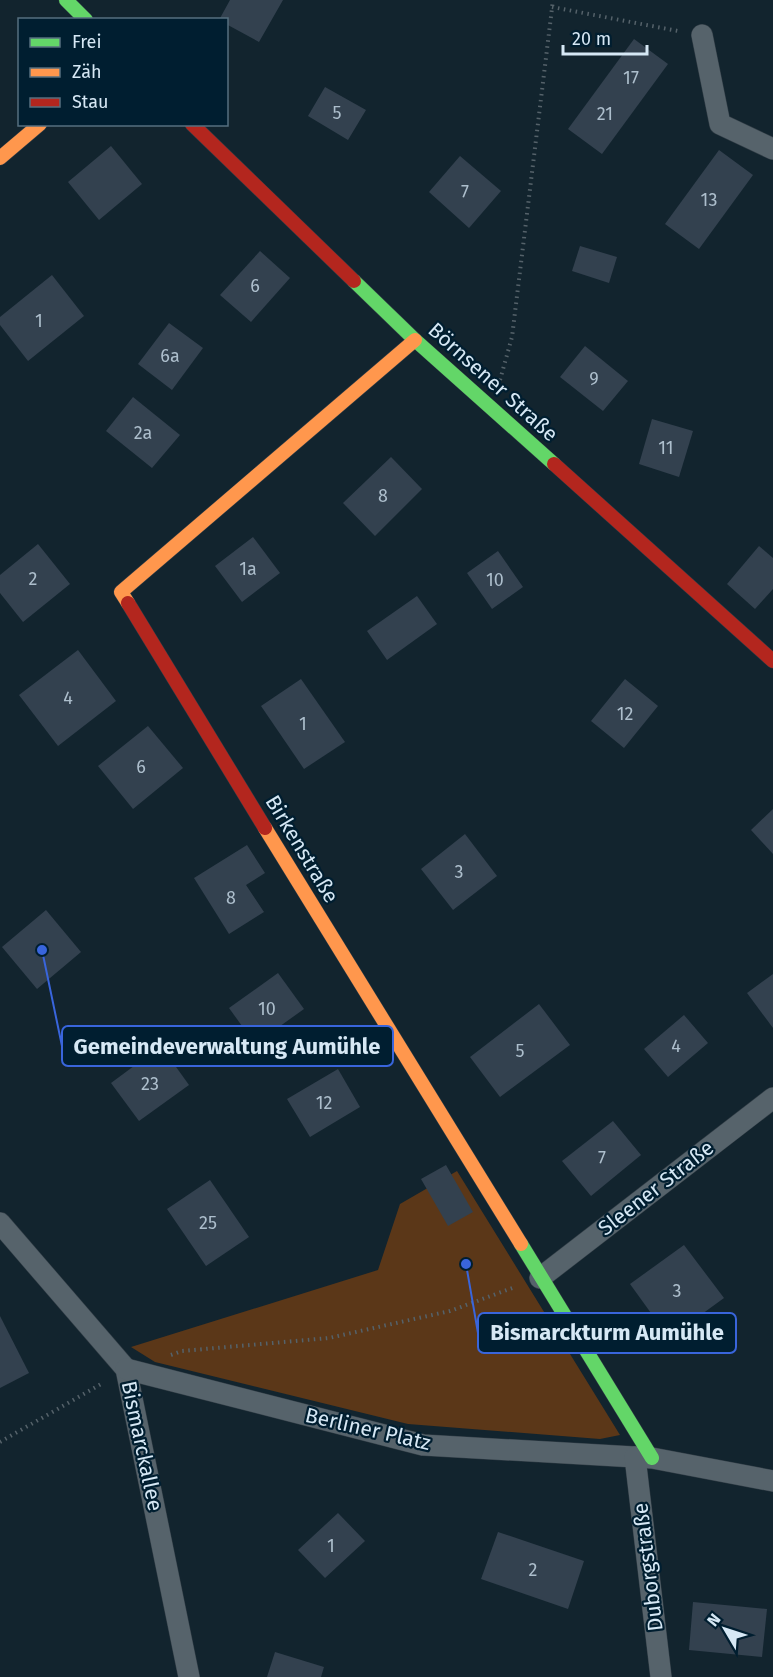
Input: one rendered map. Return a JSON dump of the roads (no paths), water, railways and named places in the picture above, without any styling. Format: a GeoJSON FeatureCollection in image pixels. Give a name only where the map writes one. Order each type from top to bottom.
{"type":"FeatureCollection","features":[{"type":"Feature","properties":{"kind":"street"},"geometry":{"type":"LineString","coordinates":[[66,0],[84,18]]}},
{"type":"Feature","properties":{"kind":"street"},"geometry":{"type":"LineString","coordinates":[[702,35],[720,124],[773,148]]}},
{"type":"Feature","properties":{"kind":"street"},"geometry":{"type":"LineString","coordinates":[[0,158],[38,126]]}},
{"type":"Feature","properties":{"kind":"street","name":"Börnsener Straße"},"geometry":{"type":"LineString","coordinates":[[194,126],[415,340],[773,661]]}},
{"type":"Feature","properties":{"kind":"street","name":"Birkenstraße"},"geometry":{"type":"LineString","coordinates":[[415,340],[121,592],[540,1278],[643,1458]]}},
{"type":"Feature","properties":{"kind":"street","name":"Sleener Straße"},"geometry":{"type":"LineString","coordinates":[[540,1278],[773,1098]]}},
{"type":"Feature","properties":{"kind":"street","name":"Bismarckallee"},"geometry":{"type":"LineString","coordinates":[[0,1223],[126,1369],[189,1677]]}},
{"type":"Feature","properties":{"kind":"street","name":"Berliner Platz"},"geometry":{"type":"LineString","coordinates":[[126,1369],[423,1445],[643,1458],[773,1481]]}},
{"type":"Feature","properties":{"kind":"street","name":"Duborgstraße"},"geometry":{"type":"LineString","coordinates":[[643,1458],[662,1677]]}},
{"type":"Feature","properties":{"kind":"place","name":"Gemeindeverwaltung Aumühle"},"geometry":{"type":"Point","coordinates":[42,950]}},
{"type":"Feature","properties":{"kind":"place","name":"Bismarckturm Aumühle"},"geometry":{"type":"Point","coordinates":[466,1264]}}]}
